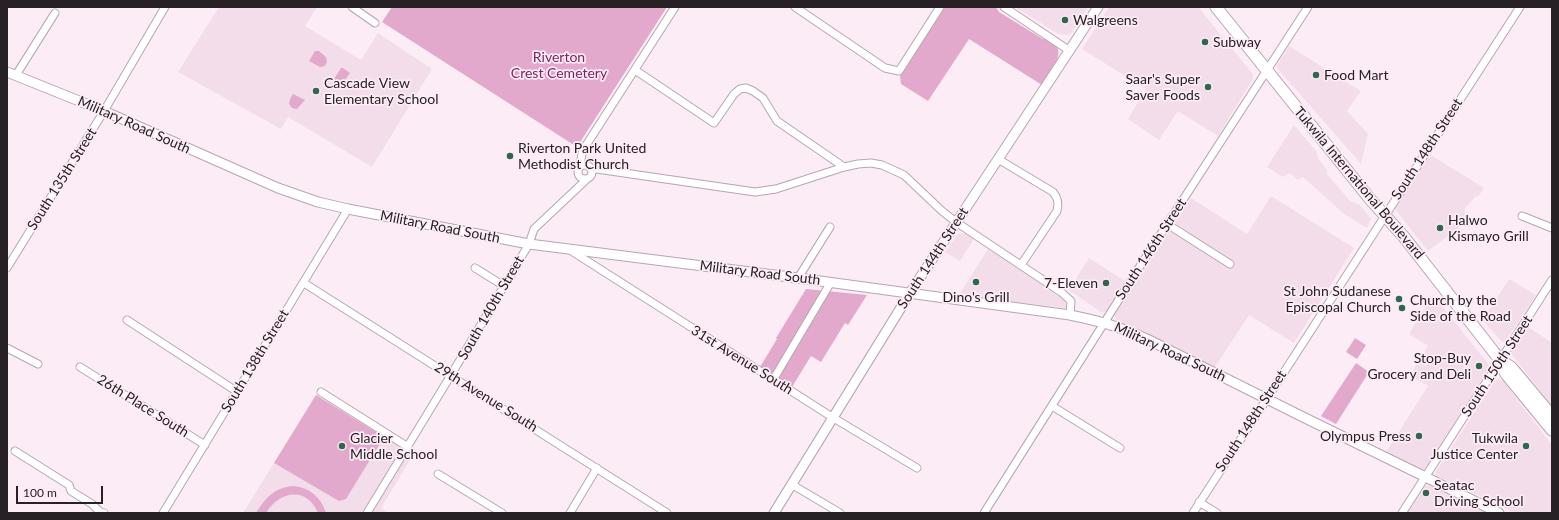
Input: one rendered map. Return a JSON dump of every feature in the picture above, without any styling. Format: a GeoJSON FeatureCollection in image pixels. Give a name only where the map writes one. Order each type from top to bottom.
{"type":"FeatureCollection","features":[{"type":"Feature","properties":{"kind":"main road","name":"Tukwila International Boulevard"},"geometry":{"type":"LineString","coordinates":[[1216,7],[1370,199],[1404,237],[1500,360],[1506,374],[1552,430]]}},
{"type":"Feature","properties":{"kind":"main road","name":"Tukwila International Boulevard"},"geometry":{"type":"LineString","coordinates":[[1500,360],[1511,367],[1552,416]]}},
{"type":"Feature","properties":{"kind":"street","name":"South 135th Street"},"geometry":{"type":"LineString","coordinates":[[7,268],[104,111],[165,7]]}},
{"type":"Feature","properties":{"kind":"street"},"geometry":{"type":"LineString","coordinates":[[352,7],[375,23]]}},
{"type":"Feature","properties":{"kind":"street"},"geometry":{"type":"LineString","coordinates":[[586,177],[592,172],[584,165],[582,153],[675,7]]}},
{"type":"Feature","properties":{"kind":"street"},"geometry":{"type":"LineString","coordinates":[[795,7],[885,68],[899,71],[940,7]]}},
{"type":"Feature","properties":{"kind":"street"},"geometry":{"type":"LineString","coordinates":[[1004,7],[1070,51]]}},
{"type":"Feature","properties":{"kind":"street","name":"South 144th Street"},"geometry":{"type":"LineString","coordinates":[[774,513],[832,417],[956,222],[1098,7]]}},
{"type":"Feature","properties":{"kind":"street","name":"South 146th Street"},"geometry":{"type":"LineString","coordinates":[[984,513],[1167,224],[1308,7]]}},
{"type":"Feature","properties":{"kind":"street","name":"South 148th Street"},"geometry":{"type":"LineString","coordinates":[[1192,513],[1520,7]]}},
{"type":"Feature","properties":{"kind":"street"},"geometry":{"type":"LineString","coordinates":[[11,73],[55,13]]}},
{"type":"Feature","properties":{"kind":"street"},"geometry":{"type":"LineString","coordinates":[[635,70],[714,123],[734,94],[740,89],[746,88],[753,91],[762,98],[777,121],[844,167]]}},
{"type":"Feature","properties":{"kind":"street","name":"Military Road South"},"geometry":{"type":"LineString","coordinates":[[11,73],[104,111],[278,188],[318,202],[348,209],[529,244],[831,282],[1070,315],[1105,322],[1149,340],[1499,513]]}},
{"type":"Feature","properties":{"kind":"street"},"geometry":{"type":"LineString","coordinates":[[998,159],[1053,192],[1058,202],[1057,211],[1021,265]]}},
{"type":"Feature","properties":{"kind":"street"},"geometry":{"type":"LineString","coordinates":[[584,165],[755,192],[776,189],[844,167],[871,163],[882,165],[893,169],[910,180],[942,211],[956,222],[1068,298],[1071,301],[1070,315]]}},
{"type":"Feature","properties":{"kind":"street"},"geometry":{"type":"LineString","coordinates":[[584,165],[577,172],[586,177],[612,170]]}},
{"type":"Feature","properties":{"kind":"street","name":"South 140th Street"},"geometry":{"type":"LineString","coordinates":[[368,512],[529,244],[534,229],[572,192],[580,187],[586,177]]}},
{"type":"Feature","properties":{"kind":"street","name":"South 138th Street"},"geometry":{"type":"LineString","coordinates":[[163,513],[348,209]]}},
{"type":"Feature","properties":{"kind":"street"},"geometry":{"type":"LineString","coordinates":[[1522,216],[1552,228]]}},
{"type":"Feature","properties":{"kind":"street"},"geometry":{"type":"LineString","coordinates":[[1167,224],[1230,264]]}},
{"type":"Feature","properties":{"kind":"street"},"geometry":{"type":"LineString","coordinates":[[798,278],[830,227]]}},
{"type":"Feature","properties":{"kind":"street","name":"31st Avenue South"},"geometry":{"type":"LineString","coordinates":[[568,249],[832,417],[917,468]]}},
{"type":"Feature","properties":{"kind":"street"},"geometry":{"type":"LineString","coordinates":[[475,268],[504,286]]}},
{"type":"Feature","properties":{"kind":"street","name":"South 150th Street"},"geometry":{"type":"LineString","coordinates":[[1402,513],[1552,280]]}},
{"type":"Feature","properties":{"kind":"street"},"geometry":{"type":"LineString","coordinates":[[774,380],[831,282]]}},
{"type":"Feature","properties":{"kind":"street","name":"29th Avenue South"},"geometry":{"type":"LineString","coordinates":[[304,283],[667,513]]}},
{"type":"Feature","properties":{"kind":"street"},"geometry":{"type":"LineString","coordinates":[[126,320],[236,391]]}},
{"type":"Feature","properties":{"kind":"street"},"geometry":{"type":"LineString","coordinates":[[7,348],[38,364]]}},
{"type":"Feature","properties":{"kind":"street","name":"26th Place South"},"geometry":{"type":"LineString","coordinates":[[80,367],[205,445]]}},
{"type":"Feature","properties":{"kind":"street"},"geometry":{"type":"LineString","coordinates":[[321,392],[408,447]]}},
{"type":"Feature","properties":{"kind":"street"},"geometry":{"type":"LineString","coordinates":[[1052,406],[1120,448]]}},
{"type":"Feature","properties":{"kind":"street"},"geometry":{"type":"LineString","coordinates":[[15,450],[69,484],[72,491],[104,513]]}},
{"type":"Feature","properties":{"kind":"street"},"geometry":{"type":"LineString","coordinates":[[570,513],[597,468]]}},
{"type":"Feature","properties":{"kind":"street"},"geometry":{"type":"LineString","coordinates":[[438,474],[502,513]]}},
{"type":"Feature","properties":{"kind":"street"},"geometry":{"type":"LineString","coordinates":[[791,484],[840,513]]}},
{"type":"Feature","properties":{"kind":"street"},"geometry":{"type":"LineString","coordinates":[[1199,502],[1217,513]]}},
{"type":"Feature","properties":{"kind":"shaded area","name":"Cascade View Elementary School"},"geometry":{"type":"Polygon","coordinates":[[[219,7],[317,7],[305,26],[361,60],[378,33],[432,69],[372,167],[288,117],[281,129],[178,72],[219,7]]]}},
{"type":"Feature","properties":{"kind":"shaded area"},"geometry":{"type":"Polygon","coordinates":[[[1015,7],[1088,7],[1071,34],[1065,35],[1058,34],[1015,7]]]}},
{"type":"Feature","properties":{"kind":"shaded area"},"geometry":{"type":"Polygon","coordinates":[[[1109,7],[1198,7],[1253,74],[1253,79],[1218,136],[1178,111],[1159,140],[1128,119],[1146,89],[1082,49],[1109,7]]]}},
{"type":"Feature","properties":{"kind":"shaded area"},"geometry":{"type":"Polygon","coordinates":[[[1289,46],[1361,91],[1347,111],[1368,134],[1361,164],[1277,68],[1277,65],[1289,46]]]}},
{"type":"Feature","properties":{"kind":"shaded area"},"geometry":{"type":"Polygon","coordinates":[[[1294,125],[1317,152],[1318,159],[1327,170],[1327,174],[1350,201],[1360,205],[1371,219],[1367,228],[1344,214],[1303,177],[1298,180],[1290,173],[1283,177],[1267,167],[1294,125]]]}},
{"type":"Feature","properties":{"kind":"shaded area"},"geometry":{"type":"Polygon","coordinates":[[[1429,154],[1484,188],[1478,197],[1476,196],[1465,208],[1464,224],[1428,251],[1395,209],[1429,154]]]}},
{"type":"Feature","properties":{"kind":"shaded area"},"geometry":{"type":"Polygon","coordinates":[[[1271,196],[1354,248],[1294,343],[1249,315],[1215,367],[1115,319],[1115,314],[1191,198],[1247,234],[1271,196]]]}},
{"type":"Feature","properties":{"kind":"shaded area"},"geometry":{"type":"Polygon","coordinates":[[[959,233],[966,234],[974,239],[960,261],[945,252],[959,233]]]}},
{"type":"Feature","properties":{"kind":"shaded area"},"geometry":{"type":"Polygon","coordinates":[[[988,249],[1064,300],[1067,306],[1065,308],[959,295],[988,249]]]}},
{"type":"Feature","properties":{"kind":"shaded area"},"geometry":{"type":"Polygon","coordinates":[[[1089,258],[1125,281],[1105,312],[1101,312],[1069,290],[1089,258]]]}},
{"type":"Feature","properties":{"kind":"shaded area"},"geometry":{"type":"Polygon","coordinates":[[[1509,279],[1536,295],[1504,342],[1501,341],[1481,318],[1487,313],[1509,279]]]}},
{"type":"Feature","properties":{"kind":"shaded area"},"geometry":{"type":"Polygon","coordinates":[[[1433,295],[1490,366],[1428,466],[1422,470],[1386,452],[1428,386],[1410,375],[1428,346],[1410,335],[1410,332],[1433,295]]]}},
{"type":"Feature","properties":{"kind":"shaded area"},"geometry":{"type":"Polygon","coordinates":[[[1527,326],[1552,343],[1552,406],[1512,355],[1512,349],[1527,326]]]}},
{"type":"Feature","properties":{"kind":"shaded area"},"geometry":{"type":"Polygon","coordinates":[[[1498,379],[1503,381],[1552,445],[1552,513],[1515,513],[1436,475],[1435,473],[1495,381],[1498,379]]]}},
{"type":"Feature","properties":{"kind":"shaded area","name":"Glacier Middle School"},"geometry":{"type":"Polygon","coordinates":[[[316,395],[413,455],[381,508],[388,513],[243,513],[316,395]]]}},
{"type":"Feature","properties":{"kind":"shaded area"},"geometry":{"type":"Polygon","coordinates":[[[1429,485],[1487,513],[1407,513],[1425,486],[1429,485]]]}},
{"type":"Feature","properties":{"kind":"green space","name":"Riverton Crest Cemetery"},"geometry":{"type":"Polygon","coordinates":[[[392,7],[667,7],[577,147],[382,22],[392,7]]]}},
{"type":"Feature","properties":{"kind":"green space"},"geometry":{"type":"Polygon","coordinates":[[[945,7],[996,7],[999,12],[1043,39],[1046,39],[1054,44],[1057,48],[1057,58],[1052,70],[1042,85],[969,39],[928,101],[901,84],[900,75],[945,7]]]}},
{"type":"Feature","properties":{"kind":"green space"},"geometry":{"type":"Polygon","coordinates":[[[315,51],[319,51],[326,57],[327,62],[325,66],[320,67],[309,61],[315,51]]]}},
{"type":"Feature","properties":{"kind":"green space"},"geometry":{"type":"Polygon","coordinates":[[[341,68],[350,73],[342,84],[334,79],[341,68]]]}},
{"type":"Feature","properties":{"kind":"green space"},"geometry":{"type":"Polygon","coordinates":[[[293,94],[305,100],[297,109],[292,108],[289,104],[293,94]]]}},
{"type":"Feature","properties":{"kind":"green space"},"geometry":{"type":"Polygon","coordinates":[[[806,289],[867,295],[848,325],[845,323],[821,362],[811,356],[792,387],[760,367],[806,289]]]}},
{"type":"Feature","properties":{"kind":"green space"},"geometry":{"type":"Polygon","coordinates":[[[1355,338],[1366,345],[1357,359],[1346,352],[1355,338]]]}},
{"type":"Feature","properties":{"kind":"green space"},"geometry":{"type":"Polygon","coordinates":[[[1356,363],[1369,372],[1336,424],[1321,416],[1356,363]]]}},
{"type":"Feature","properties":{"kind":"green space"},"geometry":{"type":"Polygon","coordinates":[[[316,395],[384,437],[346,499],[339,501],[274,463],[316,395]]]}},
{"type":"Feature","properties":{"kind":"green space"},"geometry":{"type":"Polygon","coordinates":[[[294,486],[310,491],[314,494],[321,502],[326,513],[318,513],[313,504],[307,499],[300,495],[293,495],[285,496],[278,500],[266,513],[256,513],[263,502],[276,491],[281,488],[294,486]]]}},
{"type":"Feature","properties":{"kind":"place","name":"Walgreens"},"geometry":{"type":"Point","coordinates":[1065,20]}},
{"type":"Feature","properties":{"kind":"place","name":"Subway"},"geometry":{"type":"Point","coordinates":[1205,42]}},
{"type":"Feature","properties":{"kind":"place","name":"Food Mart"},"geometry":{"type":"Point","coordinates":[1316,75]}},
{"type":"Feature","properties":{"kind":"place","name":"Saar's Super Saver Foods"},"geometry":{"type":"Point","coordinates":[1208,87]}},
{"type":"Feature","properties":{"kind":"place","name":"Cascade View Elementary School"},"geometry":{"type":"Point","coordinates":[316,91]}},
{"type":"Feature","properties":{"kind":"place","name":"Riverton Park United Methodist Church"},"geometry":{"type":"Point","coordinates":[510,156]}},
{"type":"Feature","properties":{"kind":"place","name":"Halwo Kismayo Grill"},"geometry":{"type":"Point","coordinates":[1440,228]}},
{"type":"Feature","properties":{"kind":"place","name":"Dino's Grill"},"geometry":{"type":"Point","coordinates":[976,282]}},
{"type":"Feature","properties":{"kind":"place","name":"7-Eleven"},"geometry":{"type":"Point","coordinates":[1106,283]}},
{"type":"Feature","properties":{"kind":"place","name":"St John Sudanese Episcopal Church"},"geometry":{"type":"Point","coordinates":[1399,299]}},
{"type":"Feature","properties":{"kind":"place","name":"Church by the Side of the Road"},"geometry":{"type":"Point","coordinates":[1402,308]}},
{"type":"Feature","properties":{"kind":"place","name":"Stop-Buy Grocery and Deli"},"geometry":{"type":"Point","coordinates":[1479,366]}},
{"type":"Feature","properties":{"kind":"place","name":"Olympus Press"},"geometry":{"type":"Point","coordinates":[1419,436]}},
{"type":"Feature","properties":{"kind":"place","name":"Glacier Middle School"},"geometry":{"type":"Point","coordinates":[342,446]}},
{"type":"Feature","properties":{"kind":"place","name":"Tukwila Justice Center"},"geometry":{"type":"Point","coordinates":[1526,446]}},
{"type":"Feature","properties":{"kind":"place","name":"Seatac Driving School"},"geometry":{"type":"Point","coordinates":[1426,493]}}]}
